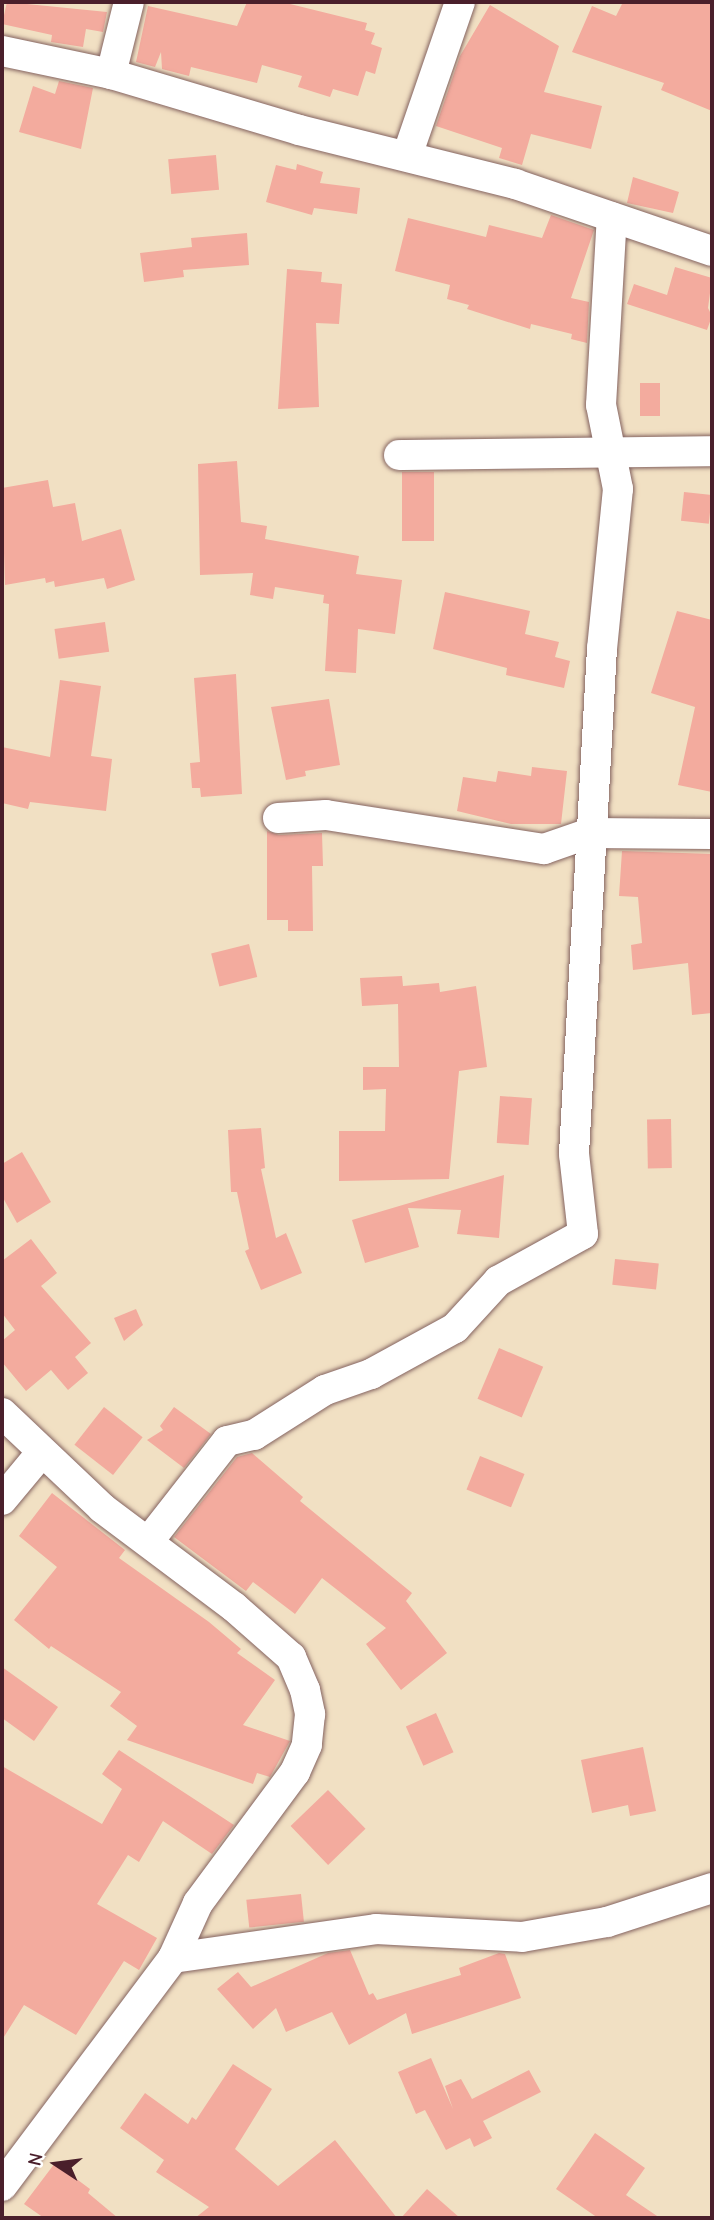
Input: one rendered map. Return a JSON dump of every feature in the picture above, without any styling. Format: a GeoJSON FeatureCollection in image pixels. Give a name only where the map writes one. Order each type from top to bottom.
{"type":"FeatureCollection","features":[{"type":"Feature","properties":{"kind":"street"},"geometry":{"type":"LineString","coordinates":[[111,74],[130,2]]}},
{"type":"Feature","properties":{"kind":"street"},"geometry":{"type":"LineString","coordinates":[[407,156],[460,2]]}},
{"type":"Feature","properties":{"kind":"street"},"geometry":{"type":"LineString","coordinates":[[2,51],[111,74],[299,130],[407,156],[612,217],[712,251]]}},
{"type":"Feature","properties":{"kind":"street"},"geometry":{"type":"LineString","coordinates":[[148,1542],[227,1441],[254,1435],[324,1390],[371,1374],[455,1328],[498,1281],[583,1234],[574,1154],[590,833],[618,489],[601,405],[612,217]]}},
{"type":"Feature","properties":{"kind":"street"},"geometry":{"type":"LineString","coordinates":[[399,454],[712,451]]}},
{"type":"Feature","properties":{"kind":"street"},"geometry":{"type":"LineString","coordinates":[[278,818],[326,815],[544,849],[590,833],[712,834]]}},
{"type":"Feature","properties":{"kind":"street"},"geometry":{"type":"LineString","coordinates":[[2,1413],[41,1453],[291,1657],[310,1714],[307,1745],[295,1772],[198,1903],[173,1958],[2,2186]]}},
{"type":"Feature","properties":{"kind":"street"},"geometry":{"type":"LineString","coordinates":[[2,1500],[41,1453]]}},
{"type":"Feature","properties":{"kind":"street"},"geometry":{"type":"LineString","coordinates":[[173,1958],[376,1929],[522,1937],[607,1922],[712,1888]]}},
{"type":"Feature","properties":{"kind":"building"},"geometry":{"type":"Polygon","coordinates":[[[7,2],[107,12],[103,32],[86,29],[83,47],[51,42],[52,35],[2,24],[7,2]]]}},
{"type":"Feature","properties":{"kind":"building"},"geometry":{"type":"Polygon","coordinates":[[[247,2],[282,2],[367,23],[365,30],[375,33],[371,44],[382,48],[375,74],[366,71],[358,96],[333,89],[330,97],[298,87],[302,76],[262,65],[257,83],[191,67],[189,76],[162,69],[161,52],[155,67],[136,62],[148,6],[237,26],[247,2]]]}},
{"type":"Feature","properties":{"kind":"building"},"geometry":{"type":"Polygon","coordinates":[[[623,2],[712,2],[712,111],[661,90],[664,83],[572,52],[592,6],[616,16],[623,2]]]}},
{"type":"Feature","properties":{"kind":"building"},"geometry":{"type":"Polygon","coordinates":[[[490,5],[559,46],[544,92],[602,106],[591,149],[531,134],[522,165],[499,158],[502,148],[436,126],[460,56],[490,5]]]}},
{"type":"Feature","properties":{"kind":"building"},"geometry":{"type":"Polygon","coordinates":[[[59,81],[93,88],[81,149],[19,132],[33,86],[55,94],[59,81]]]}},
{"type":"Feature","properties":{"kind":"building"},"geometry":{"type":"Polygon","coordinates":[[[216,155],[219,190],[171,194],[168,159],[216,155]]]}},
{"type":"Feature","properties":{"kind":"building"},"geometry":{"type":"Polygon","coordinates":[[[297,164],[323,172],[320,183],[360,188],[357,214],[314,208],[312,215],[266,202],[276,165],[296,170],[297,164]]]}},
{"type":"Feature","properties":{"kind":"building"},"geometry":{"type":"Polygon","coordinates":[[[633,177],[679,192],[673,213],[627,203],[633,177]]]}},
{"type":"Feature","properties":{"kind":"building"},"geometry":{"type":"Polygon","coordinates":[[[551,215],[594,230],[571,298],[589,302],[587,343],[571,339],[572,334],[531,324],[530,329],[467,309],[469,305],[447,299],[450,285],[395,271],[408,218],[486,237],[489,225],[542,238],[551,215]]]}},
{"type":"Feature","properties":{"kind":"building"},"geometry":{"type":"Polygon","coordinates":[[[247,233],[249,265],[183,270],[184,277],[144,282],[140,253],[192,247],[191,238],[247,233]]]}},
{"type":"Feature","properties":{"kind":"building"},"geometry":{"type":"Polygon","coordinates":[[[675,267],[712,278],[708,308],[712,316],[707,330],[627,304],[634,284],[667,295],[675,267]]]}},
{"type":"Feature","properties":{"kind":"building"},"geometry":{"type":"Polygon","coordinates":[[[287,269],[322,272],[321,282],[342,284],[339,324],[316,323],[319,407],[278,409],[287,269]]]}},
{"type":"Feature","properties":{"kind":"building"},"geometry":{"type":"Polygon","coordinates":[[[640,383],[660,383],[660,416],[640,416],[640,383]]]}},
{"type":"Feature","properties":{"kind":"building"},"geometry":{"type":"Polygon","coordinates":[[[237,461],[241,522],[267,526],[265,539],[359,556],[356,574],[402,580],[395,634],[358,629],[356,673],[325,671],[329,604],[323,603],[324,595],[275,587],[273,599],[250,595],[253,573],[200,575],[198,464],[237,461]]]}},
{"type":"Feature","properties":{"kind":"building"},"geometry":{"type":"Polygon","coordinates":[[[402,472],[434,472],[434,541],[402,541],[402,472]]]}},
{"type":"Feature","properties":{"kind":"building"},"geometry":{"type":"Polygon","coordinates":[[[48,480],[53,507],[75,503],[82,541],[121,529],[135,580],[107,589],[104,578],[55,587],[54,581],[46,583],[45,578],[5,585],[2,488],[48,480]]]}},
{"type":"Feature","properties":{"kind":"building"},"geometry":{"type":"Polygon","coordinates":[[[684,492],[712,495],[709,524],[681,521],[684,492]]]}},
{"type":"Feature","properties":{"kind":"building"},"geometry":{"type":"Polygon","coordinates":[[[445,592],[530,611],[525,634],[559,642],[555,657],[570,661],[564,688],[506,675],[507,668],[433,649],[445,592]]]}},
{"type":"Feature","properties":{"kind":"building"},"geometry":{"type":"Polygon","coordinates":[[[677,611],[712,620],[712,792],[678,785],[695,707],[651,693],[677,611]]]}},
{"type":"Feature","properties":{"kind":"building"},"geometry":{"type":"Polygon","coordinates":[[[105,622],[109,652],[59,659],[54,629],[105,622]]]}},
{"type":"Feature","properties":{"kind":"building"},"geometry":{"type":"Polygon","coordinates":[[[236,674],[242,794],[201,797],[200,788],[192,788],[190,763],[200,762],[194,678],[236,674]]]}},
{"type":"Feature","properties":{"kind":"building"},"geometry":{"type":"Polygon","coordinates":[[[60,680],[101,686],[91,756],[112,759],[106,811],[30,802],[28,809],[2,803],[2,747],[50,757],[60,680]]]}},
{"type":"Feature","properties":{"kind":"building"},"geometry":{"type":"Polygon","coordinates":[[[329,699],[340,765],[305,771],[306,776],[286,780],[271,707],[329,699]]]}},
{"type":"Feature","properties":{"kind":"building"},"geometry":{"type":"Polygon","coordinates":[[[532,767],[567,771],[561,824],[511,824],[457,811],[463,777],[496,782],[498,771],[531,776],[532,767]]]}},
{"type":"Feature","properties":{"kind":"building"},"geometry":{"type":"Polygon","coordinates":[[[267,831],[279,835],[322,833],[323,866],[312,866],[313,931],[288,931],[288,920],[267,920],[267,831]]]}},
{"type":"Feature","properties":{"kind":"building"},"geometry":{"type":"Polygon","coordinates":[[[622,851],[712,854],[712,1013],[692,1015],[688,963],[633,970],[631,945],[642,943],[638,897],[619,896],[622,851]]]}},
{"type":"Feature","properties":{"kind":"building"},"geometry":{"type":"Polygon","coordinates":[[[249,944],[257,977],[219,986],[211,953],[249,944]]]}},
{"type":"Feature","properties":{"kind":"building"},"geometry":{"type":"Polygon","coordinates":[[[402,976],[403,986],[439,983],[440,992],[476,986],[487,1067],[459,1071],[449,1179],[339,1181],[339,1131],[385,1131],[386,1089],[363,1090],[363,1067],[399,1067],[398,1004],[362,1006],[360,978],[402,976]]]}},
{"type":"Feature","properties":{"kind":"building"},"geometry":{"type":"Polygon","coordinates":[[[500,1096],[532,1098],[529,1145],[497,1143],[500,1096]]]}},
{"type":"Feature","properties":{"kind":"building"},"geometry":{"type":"Polygon","coordinates":[[[647,1119],[671,1119],[672,1168],[648,1168],[647,1119]]]}},
{"type":"Feature","properties":{"kind":"building"},"geometry":{"type":"Polygon","coordinates":[[[261,1128],[265,1168],[261,1169],[276,1238],[286,1233],[302,1273],[261,1290],[245,1251],[249,1249],[237,1192],[231,1192],[228,1130],[261,1128]]]}},
{"type":"Feature","properties":{"kind":"building"},"geometry":{"type":"Polygon","coordinates":[[[22,1152],[51,1202],[17,1223],[2,1196],[2,1164],[22,1152]]]}},
{"type":"Feature","properties":{"kind":"building"},"geometry":{"type":"Polygon","coordinates":[[[504,1175],[499,1238],[457,1234],[461,1210],[408,1208],[419,1247],[365,1263],[352,1220],[504,1175]]]}},
{"type":"Feature","properties":{"kind":"building"},"geometry":{"type":"Polygon","coordinates":[[[31,1239],[57,1273],[41,1286],[91,1343],[75,1357],[88,1373],[68,1390],[51,1370],[26,1391],[2,1362],[2,1341],[15,1330],[2,1313],[2,1261],[31,1239]]]}},
{"type":"Feature","properties":{"kind":"building"},"geometry":{"type":"Polygon","coordinates":[[[615,1259],[659,1264],[656,1289],[612,1285],[615,1259]]]}},
{"type":"Feature","properties":{"kind":"building"},"geometry":{"type":"Polygon","coordinates":[[[136,1309],[143,1325],[124,1341],[114,1318],[136,1309]]]}},
{"type":"Feature","properties":{"kind":"building"},"geometry":{"type":"Polygon","coordinates":[[[499,1348],[543,1367],[522,1417],[478,1399],[499,1348]]]}},
{"type":"Feature","properties":{"kind":"building"},"geometry":{"type":"Polygon","coordinates":[[[104,1407],[143,1437],[113,1475],[74,1445],[104,1407]]]}},
{"type":"Feature","properties":{"kind":"building"},"geometry":{"type":"Polygon","coordinates":[[[174,1407],[211,1434],[184,1468],[147,1440],[163,1430],[160,1426],[174,1407]]]}},
{"type":"Feature","properties":{"kind":"building"},"geometry":{"type":"Polygon","coordinates":[[[252,1453],[303,1497],[300,1501],[412,1593],[406,1601],[447,1653],[401,1690],[366,1644],[386,1628],[322,1578],[295,1614],[253,1582],[246,1591],[174,1537],[237,1457],[252,1453]]]}},
{"type":"Feature","properties":{"kind":"building"},"geometry":{"type":"Polygon","coordinates":[[[480,1456],[525,1474],[511,1507],[467,1489],[480,1456]]]}},
{"type":"Feature","properties":{"kind":"building"},"geometry":{"type":"Polygon","coordinates":[[[52,1493],[125,1550],[119,1558],[209,1622],[241,1649],[237,1653],[275,1680],[243,1725],[290,1741],[270,1777],[257,1773],[253,1784],[127,1740],[137,1726],[110,1706],[121,1692],[51,1646],[49,1649],[14,1620],[57,1567],[19,1536],[52,1493]]]}},
{"type":"Feature","properties":{"kind":"building"},"geometry":{"type":"Polygon","coordinates":[[[2,1667],[58,1707],[34,1741],[2,1718],[2,1667]]]}},
{"type":"Feature","properties":{"kind":"building"},"geometry":{"type":"Polygon","coordinates":[[[436,1713],[453,1752],[423,1766],[406,1726],[436,1713]]]}},
{"type":"Feature","properties":{"kind":"building"},"geometry":{"type":"Polygon","coordinates":[[[643,1747],[656,1811],[630,1816],[628,1805],[592,1813],[581,1760],[643,1747]]]}},
{"type":"Feature","properties":{"kind":"building"},"geometry":{"type":"Polygon","coordinates":[[[119,1750],[234,1825],[212,1854],[163,1821],[139,1862],[128,1855],[97,1904],[157,1938],[139,1970],[124,1961],[76,2035],[24,2005],[2,2040],[2,1766],[102,1824],[122,1789],[102,1774],[119,1750]]]}},
{"type":"Feature","properties":{"kind":"building"},"geometry":{"type":"Polygon","coordinates":[[[328,1790],[366,1829],[328,1865],[291,1826],[328,1790]]]}},
{"type":"Feature","properties":{"kind":"building"},"geometry":{"type":"Polygon","coordinates":[[[301,1894],[304,1922],[249,1928],[246,1900],[301,1894]]]}},
{"type":"Feature","properties":{"kind":"building"},"geometry":{"type":"Polygon","coordinates":[[[350,1950],[369,1995],[373,1993],[377,2000],[461,1975],[459,1968],[499,1953],[505,1954],[521,1998],[412,2034],[406,2013],[349,2045],[332,2012],[286,2032],[276,2008],[253,2029],[217,1989],[238,1972],[251,1987],[328,1953],[350,1950]]]}},
{"type":"Feature","properties":{"kind":"building"},"geometry":{"type":"Polygon","coordinates":[[[431,2058],[453,2109],[445,2086],[461,2079],[472,2099],[529,2070],[541,2092],[483,2121],[492,2138],[474,2147],[470,2138],[446,2150],[425,2110],[416,2114],[398,2072],[431,2058]]]}},
{"type":"Feature","properties":{"kind":"building"},"geometry":{"type":"Polygon","coordinates":[[[233,2064],[272,2089],[235,2149],[278,2186],[335,2140],[397,2218],[195,2218],[209,2207],[156,2172],[164,2160],[120,2128],[145,2093],[188,2124],[192,2117],[196,2120],[233,2064]]]}},
{"type":"Feature","properties":{"kind":"building"},"geometry":{"type":"Polygon","coordinates":[[[595,2133],[645,2168],[626,2195],[660,2218],[598,2218],[556,2189],[595,2133]]]}},
{"type":"Feature","properties":{"kind":"building"},"geometry":{"type":"Polygon","coordinates":[[[55,2163],[90,2189],[88,2193],[118,2218],[44,2218],[24,2204],[55,2163]]]}},
{"type":"Feature","properties":{"kind":"building"},"geometry":{"type":"Polygon","coordinates":[[[427,2189],[460,2218],[401,2218],[427,2189]]]}}]}
